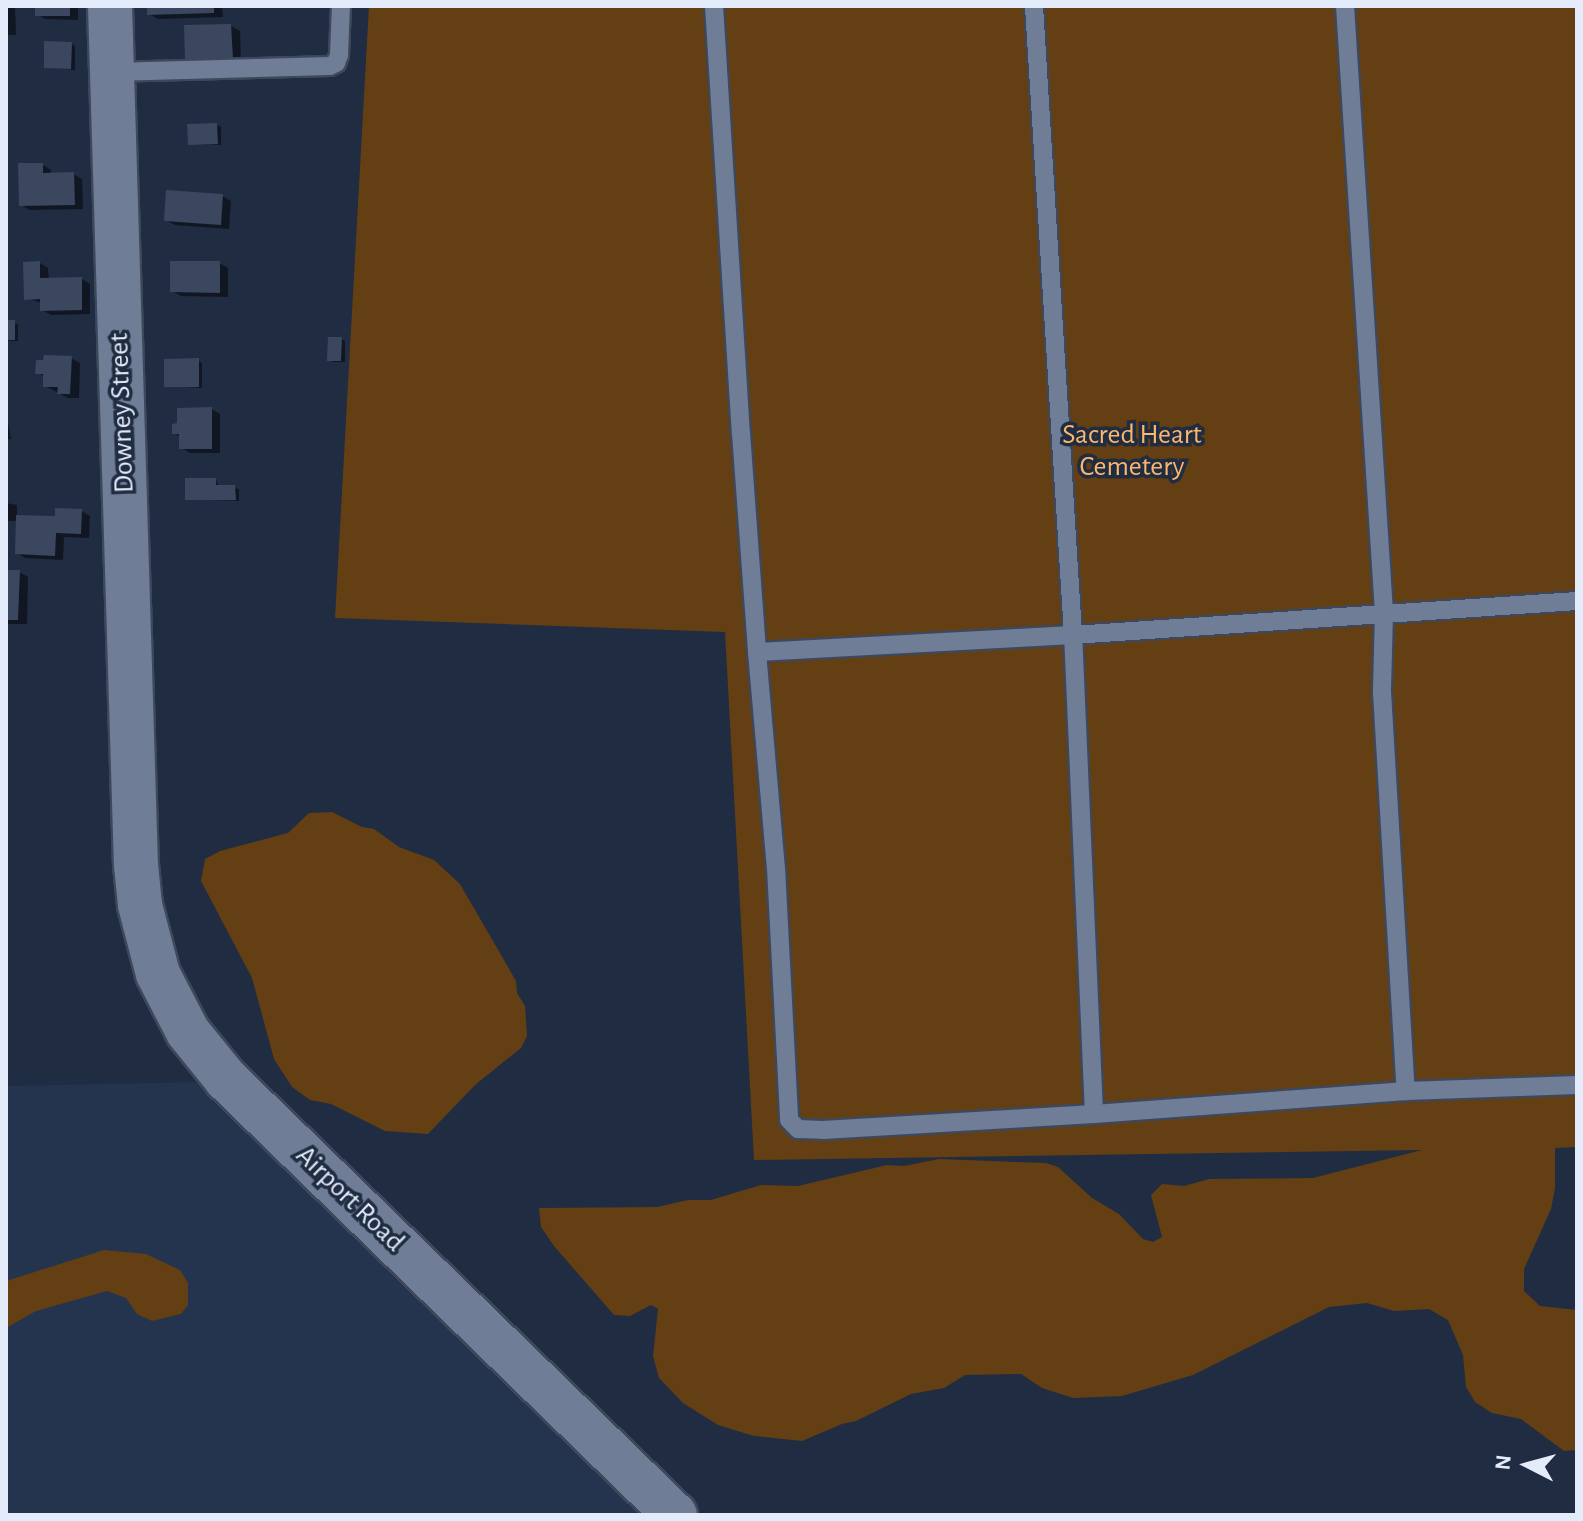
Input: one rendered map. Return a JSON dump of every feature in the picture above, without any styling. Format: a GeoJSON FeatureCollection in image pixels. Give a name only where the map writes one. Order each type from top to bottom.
{"type":"FeatureCollection","features":[{"type":"Feature","properties":{"kind":"street","name":"Downey Street"},"geometry":{"type":"LineString","coordinates":[[110,6],[135,821]]}},
{"type":"Feature","properties":{"kind":"street","name":"Airport Road"},"geometry":{"type":"LineString","coordinates":[[135,821],[140,905],[151,952],[173,1006],[206,1055],[675,1515]]}},
{"type":"Feature","properties":{"kind":"lane"},"geometry":{"type":"LineString","coordinates":[[112,72],[330,66],[336,63],[339,55],[341,6]]}},
{"type":"Feature","properties":{"kind":"lane"},"geometry":{"type":"LineString","coordinates":[[714,6],[757,652],[776,868],[789,1120],[798,1129],[823,1130],[1406,1091],[1577,1085]]}},
{"type":"Feature","properties":{"kind":"lane"},"geometry":{"type":"LineString","coordinates":[[1034,6],[1073,635],[1094,1114]]}},
{"type":"Feature","properties":{"kind":"lane"},"geometry":{"type":"LineString","coordinates":[[1345,6],[1384,613],[1382,692],[1406,1091]]}},
{"type":"Feature","properties":{"kind":"lane"},"geometry":{"type":"LineString","coordinates":[[757,652],[1073,635],[1577,601]]}},
{"type":"Feature","properties":{"kind":"shaded area"},"geometry":{"type":"Polygon","coordinates":[[[202,1082],[642,1515],[6,1515],[6,1086],[202,1082]]]}},
{"type":"Feature","properties":{"kind":"green space","name":"Sacred Heart Cemetery"},"geometry":{"type":"Polygon","coordinates":[[[369,6],[1577,6],[1577,1147],[1555,1148],[1555,1188],[1551,1209],[1524,1269],[1524,1291],[1540,1306],[1577,1310],[1577,1450],[1564,1451],[1521,1419],[1492,1413],[1475,1402],[1466,1387],[1463,1355],[1448,1320],[1429,1309],[1394,1311],[1367,1303],[1329,1307],[1193,1375],[1122,1396],[1073,1398],[1042,1388],[1021,1374],[965,1375],[944,1388],[911,1394],[856,1421],[802,1441],[754,1436],[718,1425],[683,1403],[659,1378],[653,1356],[658,1309],[651,1305],[630,1316],[614,1315],[554,1246],[541,1227],[539,1208],[657,1207],[688,1200],[711,1200],[761,1185],[798,1186],[887,1165],[904,1166],[939,1159],[1046,1163],[1058,1167],[1092,1198],[1119,1214],[1143,1239],[1153,1242],[1162,1237],[1151,1195],[1162,1184],[1184,1186],[1209,1179],[1313,1178],[1422,1150],[754,1160],[725,632],[335,618],[369,6]]]}},
{"type":"Feature","properties":{"kind":"green space"},"geometry":{"type":"Polygon","coordinates":[[[332,812],[362,827],[374,829],[399,847],[434,860],[460,884],[516,981],[517,993],[525,1006],[527,1036],[521,1048],[475,1085],[428,1134],[385,1131],[331,1104],[310,1100],[292,1087],[274,1059],[252,978],[201,881],[205,859],[220,851],[288,833],[309,813],[332,812]]]}},
{"type":"Feature","properties":{"kind":"green space"},"geometry":{"type":"Polygon","coordinates":[[[104,1250],[146,1254],[180,1270],[188,1283],[188,1305],[181,1314],[152,1321],[137,1314],[126,1298],[107,1291],[36,1311],[6,1328],[6,1281],[104,1250]]]}},
{"type":"Feature","properties":{"kind":"building"},"geometry":{"type":"Polygon","coordinates":[[[35,6],[70,6],[70,16],[35,16],[35,6]]]}},
{"type":"Feature","properties":{"kind":"building"},"geometry":{"type":"Polygon","coordinates":[[[147,6],[214,6],[214,13],[147,15],[147,6]]]}},
{"type":"Feature","properties":{"kind":"building"},"geometry":{"type":"Polygon","coordinates":[[[231,24],[233,59],[185,61],[184,25],[231,24]]]}},
{"type":"Feature","properties":{"kind":"building"},"geometry":{"type":"Polygon","coordinates":[[[44,41],[72,42],[71,69],[44,68],[44,41]]]}},
{"type":"Feature","properties":{"kind":"building"},"geometry":{"type":"Polygon","coordinates":[[[217,123],[218,144],[188,145],[187,124],[217,123]]]}},
{"type":"Feature","properties":{"kind":"building"},"geometry":{"type":"Polygon","coordinates":[[[18,163],[43,163],[43,173],[74,172],[75,205],[19,206],[18,163]]]}},
{"type":"Feature","properties":{"kind":"building"},"geometry":{"type":"Polygon","coordinates":[[[166,190],[223,194],[221,225],[164,221],[166,190]]]}},
{"type":"Feature","properties":{"kind":"building"},"geometry":{"type":"Polygon","coordinates":[[[40,261],[40,278],[82,277],[82,310],[40,311],[40,299],[24,300],[23,262],[40,261]]]}},
{"type":"Feature","properties":{"kind":"building"},"geometry":{"type":"Polygon","coordinates":[[[170,261],[220,261],[220,293],[170,292],[170,261]]]}},
{"type":"Feature","properties":{"kind":"building"},"geometry":{"type":"Polygon","coordinates":[[[6,320],[15,320],[15,340],[6,340],[6,320]]]}},
{"type":"Feature","properties":{"kind":"building"},"geometry":{"type":"Polygon","coordinates":[[[328,337],[342,337],[341,361],[327,361],[328,337]]]}},
{"type":"Feature","properties":{"kind":"building"},"geometry":{"type":"Polygon","coordinates":[[[44,355],[72,356],[70,394],[57,394],[58,387],[43,387],[43,374],[35,374],[36,360],[43,360],[44,355]]]}},
{"type":"Feature","properties":{"kind":"building"},"geometry":{"type":"Polygon","coordinates":[[[199,358],[199,387],[164,387],[164,359],[199,358]]]}},
{"type":"Feature","properties":{"kind":"building"},"geometry":{"type":"Polygon","coordinates":[[[212,407],[212,449],[179,449],[179,434],[172,434],[172,424],[177,423],[177,408],[212,407]]]}},
{"type":"Feature","properties":{"kind":"building"},"geometry":{"type":"Polygon","coordinates":[[[185,478],[216,478],[216,485],[235,485],[236,500],[185,500],[185,478]]]}},
{"type":"Feature","properties":{"kind":"building"},"geometry":{"type":"Polygon","coordinates":[[[55,508],[82,509],[81,534],[56,533],[55,556],[15,554],[16,515],[55,516],[55,508]]]}},
{"type":"Feature","properties":{"kind":"building"},"geometry":{"type":"Polygon","coordinates":[[[6,570],[20,570],[18,620],[6,620],[6,570]]]}}]}
